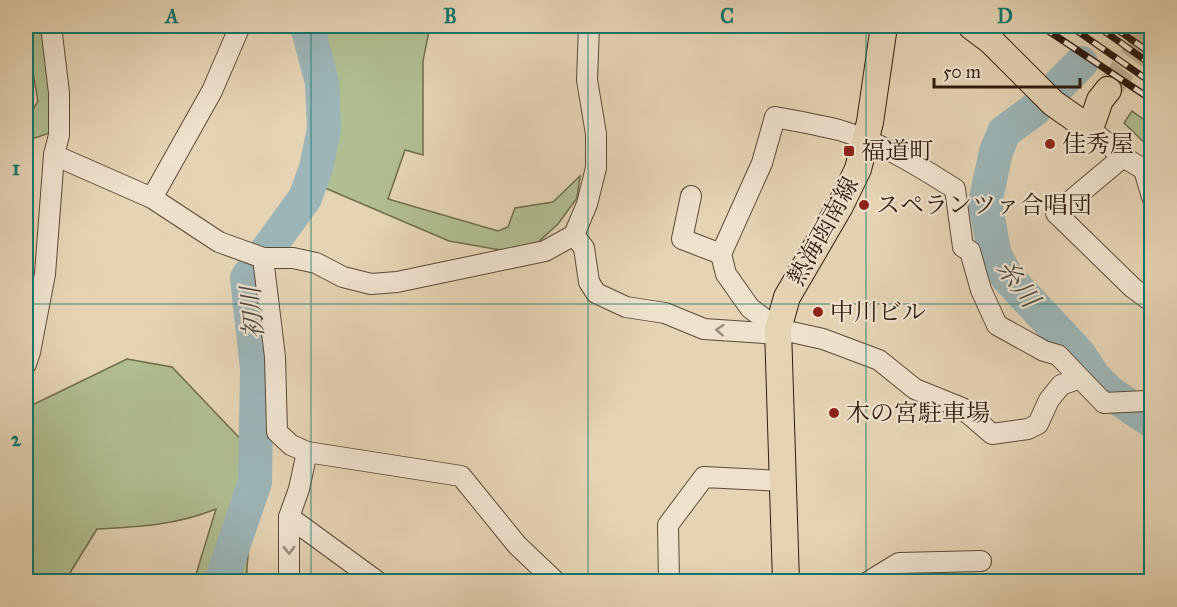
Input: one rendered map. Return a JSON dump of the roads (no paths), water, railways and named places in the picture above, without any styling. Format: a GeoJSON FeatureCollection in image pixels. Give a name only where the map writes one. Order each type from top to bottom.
{"type":"FeatureCollection","features":[{"type":"Feature","properties":{"kind":"main road","name":"熱海函南線"},"geometry":{"type":"LineString","coordinates":[[786,582],[778,332],[787,297],[840,206],[858,169],[884,26]]}},
{"type":"Feature","properties":{"kind":"main road"},"geometry":{"type":"LineString","coordinates":[[970,26],[991,41],[1046,96],[1090,129],[1114,111],[1115,95]]}},
{"type":"Feature","properties":{"kind":"street"},"geometry":{"type":"LineString","coordinates":[[26,364],[45,274],[54,155],[59,135],[59,93],[51,26]]}},
{"type":"Feature","properties":{"kind":"street"},"geometry":{"type":"LineString","coordinates":[[152,198],[212,91],[240,26]]}},
{"type":"Feature","properties":{"kind":"street"},"geometry":{"type":"LineString","coordinates":[[54,155],[152,198],[219,242],[263,258],[293,258],[316,263],[343,277],[371,284],[397,282],[545,251],[574,235],[587,204],[596,168],[596,134],[587,80],[589,26]]}},
{"type":"Feature","properties":{"kind":"street"},"geometry":{"type":"LineString","coordinates":[[778,332],[750,308],[726,274],[721,254],[762,163],[775,117],[839,130],[865,140],[922,168],[955,189],[963,247],[970,251],[981,290],[997,325],[1044,351],[1058,355],[1104,403],[1149,403]]}},
{"type":"Feature","properties":{"kind":"street"},"geometry":{"type":"LineString","coordinates":[[1090,129],[1123,157],[1148,172],[1152,197]]}},
{"type":"Feature","properties":{"kind":"street"},"geometry":{"type":"LineString","coordinates":[[1123,157],[1056,213],[1133,288],[1152,302]]}},
{"type":"Feature","properties":{"kind":"street"},"geometry":{"type":"LineString","coordinates":[[691,196],[682,239],[721,254]]}},
{"type":"Feature","properties":{"kind":"street"},"geometry":{"type":"LineString","coordinates":[[574,235],[584,248],[589,282],[596,293],[626,307],[665,314],[704,329],[778,332],[823,339],[879,360],[915,389],[962,408],[992,434],[1028,429],[1038,424],[1049,400],[1061,385],[1080,378]]}},
{"type":"Feature","properties":{"kind":"street"},"geometry":{"type":"LineString","coordinates":[[263,258],[275,357],[277,432],[291,445],[307,452],[461,476],[517,545],[556,582]]}},
{"type":"Feature","properties":{"kind":"street"},"geometry":{"type":"LineString","coordinates":[[289,582],[289,517],[299,489],[307,452]]}},
{"type":"Feature","properties":{"kind":"street"},"geometry":{"type":"LineString","coordinates":[[669,582],[668,525],[704,477],[783,481]]}},
{"type":"Feature","properties":{"kind":"street"},"geometry":{"type":"LineString","coordinates":[[289,517],[378,582]]}},
{"type":"Feature","properties":{"kind":"street"},"geometry":{"type":"LineString","coordinates":[[868,582],[899,563],[981,561]]}},
{"type":"Feature","properties":{"kind":"waterway","name":"初川"},"geometry":{"type":"LineString","coordinates":[[221,582],[255,482],[257,369],[247,278],[305,198],[316,168],[324,129],[322,82],[307,26]]}},
{"type":"Feature","properties":{"kind":"waterway","name":"糸川"},"geometry":{"type":"LineString","coordinates":[[1081,63],[1034,110],[1004,132],[996,152],[985,203],[995,255],[1007,277],[1079,354],[1093,376],[1110,393],[1152,421]]}},
{"type":"Feature","properties":{"kind":"tunnel"},"geometry":{"type":"LineString","coordinates":[[1108,90],[1152,31]]}},
{"type":"Feature","properties":{"kind":"railway"},"geometry":{"type":"LineString","coordinates":[[1041,26],[1152,100]]}},
{"type":"Feature","properties":{"kind":"railway"},"geometry":{"type":"LineString","coordinates":[[1070,26],[1152,83]]}},
{"type":"Feature","properties":{"kind":"railway"},"geometry":{"type":"LineString","coordinates":[[1097,26],[1152,65]]}},
{"type":"Feature","properties":{"kind":"railway"},"geometry":{"type":"LineString","coordinates":[[1112,26],[1152,54]]}},
{"type":"Feature","properties":{"kind":"place","name":"佳秀屋"},"geometry":{"type":"Point","coordinates":[1050,144]}},
{"type":"Feature","properties":{"kind":"place","name":"福道町"},"geometry":{"type":"Point","coordinates":[849,151]}},
{"type":"Feature","properties":{"kind":"place","name":"スペランツァ合唱団"},"geometry":{"type":"Point","coordinates":[864,205]}},
{"type":"Feature","properties":{"kind":"place","name":"中川ビル"},"geometry":{"type":"Point","coordinates":[818,312]}},
{"type":"Feature","properties":{"kind":"place","name":"木の宮駐車場"},"geometry":{"type":"Point","coordinates":[834,413]}}]}
